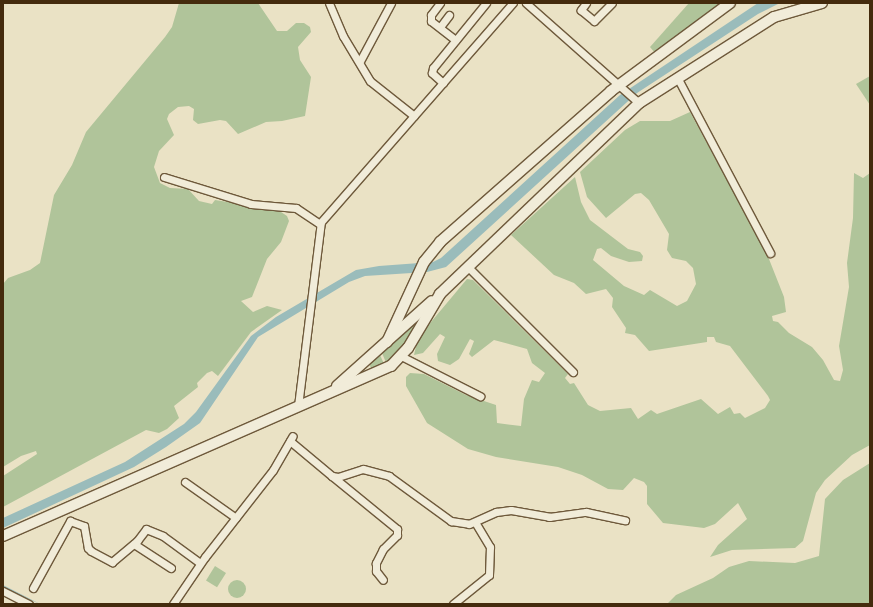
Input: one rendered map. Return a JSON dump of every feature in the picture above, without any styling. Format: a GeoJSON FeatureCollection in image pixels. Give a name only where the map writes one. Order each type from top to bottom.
{"type":"FeatureCollection","features":[{"type":"Feature","properties":{"kind":"main road"},"geometry":{"type":"LineString","coordinates":[[386,342],[424,262],[440,242],[622,86],[730,3]]}},
{"type":"Feature","properties":{"kind":"main road"},"geometry":{"type":"LineString","coordinates":[[330,392],[469,268],[637,101],[678,78],[774,17],[822,3]]}},
{"type":"Feature","properties":{"kind":"main road"},"geometry":{"type":"LineString","coordinates":[[3,536],[391,366],[401,356],[440,294]]}},
{"type":"Feature","properties":{"kind":"street"},"geometry":{"type":"LineString","coordinates":[[329,3],[343,36],[360,61],[370,81],[414,116]]}},
{"type":"Feature","properties":{"kind":"street"},"geometry":{"type":"LineString","coordinates":[[360,61],[391,3]]}},
{"type":"Feature","properties":{"kind":"street"},"geometry":{"type":"LineString","coordinates":[[440,3],[430,18],[456,40]]}},
{"type":"Feature","properties":{"kind":"street"},"geometry":{"type":"LineString","coordinates":[[443,83],[432,73],[433,68],[486,3]]}},
{"type":"Feature","properties":{"kind":"street"},"geometry":{"type":"LineString","coordinates":[[298,406],[320,224],[513,3]]}},
{"type":"Feature","properties":{"kind":"street"},"geometry":{"type":"LineString","coordinates":[[526,3],[622,86],[637,101]]}},
{"type":"Feature","properties":{"kind":"street"},"geometry":{"type":"LineString","coordinates":[[586,3],[580,10],[594,21],[612,3]]}},
{"type":"Feature","properties":{"kind":"street"},"geometry":{"type":"LineString","coordinates":[[440,27],[449,15]]}},
{"type":"Feature","properties":{"kind":"street"},"geometry":{"type":"LineString","coordinates":[[678,78],[770,253]]}},
{"type":"Feature","properties":{"kind":"street"},"geometry":{"type":"LineString","coordinates":[[164,177],[251,204],[296,208],[320,224]]}},
{"type":"Feature","properties":{"kind":"street"},"geometry":{"type":"LineString","coordinates":[[469,268],[573,372]]}},
{"type":"Feature","properties":{"kind":"street"},"geometry":{"type":"LineString","coordinates":[[401,356],[480,396]]}},
{"type":"Feature","properties":{"kind":"street"},"geometry":{"type":"LineString","coordinates":[[173,604],[193,578],[200,563],[273,470],[291,439],[332,476],[397,529],[397,535],[383,548],[376,563],[376,571],[382,580]]}},
{"type":"Feature","properties":{"kind":"street"},"geometry":{"type":"LineString","coordinates":[[332,476],[344,476],[364,469],[380,472],[400,483],[446,519],[463,524],[475,522],[496,512],[511,510],[549,517],[586,512],[625,520]]}},
{"type":"Feature","properties":{"kind":"street"},"geometry":{"type":"LineString","coordinates":[[185,482],[236,518]]}},
{"type":"Feature","properties":{"kind":"street"},"geometry":{"type":"LineString","coordinates":[[33,588],[70,521],[84,526],[88,548],[91,551],[112,562],[134,544],[144,531],[152,530],[181,547],[200,563]]}},
{"type":"Feature","properties":{"kind":"street"},"geometry":{"type":"LineString","coordinates":[[453,604],[489,575],[490,547],[475,522]]}},
{"type":"Feature","properties":{"kind":"street"},"geometry":{"type":"LineString","coordinates":[[134,544],[171,568]]}},
{"type":"Feature","properties":{"kind":"street"},"geometry":{"type":"LineString","coordinates":[[3,592],[29,604]]}},
{"type":"Feature","properties":{"kind":"green space"},"geometry":{"type":"Polygon","coordinates":[[[179,3],[258,3],[277,31],[287,31],[296,23],[304,23],[310,27],[311,32],[298,47],[300,60],[311,77],[305,116],[282,121],[266,122],[238,134],[226,121],[220,120],[198,124],[193,120],[194,109],[189,106],[178,107],[169,114],[167,119],[174,135],[159,151],[154,167],[160,183],[170,188],[188,189],[199,201],[212,204],[215,200],[278,210],[287,216],[289,221],[281,242],[267,259],[252,297],[241,301],[253,312],[267,306],[282,310],[251,332],[218,376],[212,371],[207,373],[197,383],[198,387],[174,406],[179,418],[167,429],[159,433],[146,430],[3,507],[3,476],[37,454],[36,451],[21,456],[3,467],[3,284],[8,278],[30,270],[40,263],[54,195],[72,165],[86,132],[165,37],[172,27],[179,3]]]}},
{"type":"Feature","properties":{"kind":"green space"},"geometry":{"type":"Polygon","coordinates":[[[689,3],[722,3],[655,53],[650,47],[689,3]]]}},
{"type":"Feature","properties":{"kind":"green space"},"geometry":{"type":"Polygon","coordinates":[[[870,76],[870,105],[856,84],[870,76]]]}},
{"type":"Feature","properties":{"kind":"green space"},"geometry":{"type":"Polygon","coordinates":[[[690,112],[767,254],[784,297],[786,312],[772,316],[773,321],[778,322],[789,333],[812,347],[823,360],[834,380],[840,381],[843,370],[839,346],[849,287],[847,263],[853,218],[854,173],[863,178],[870,173],[870,445],[852,455],[825,480],[816,493],[803,541],[795,548],[732,550],[710,557],[718,545],[747,519],[738,503],[715,524],[704,528],[663,523],[647,504],[647,486],[644,482],[634,478],[623,490],[608,489],[582,475],[558,467],[496,457],[468,449],[427,423],[406,386],[406,377],[410,373],[424,374],[466,395],[496,405],[497,423],[521,426],[524,399],[532,380],[539,382],[545,373],[532,363],[527,349],[494,340],[472,357],[469,354],[474,341],[470,339],[459,359],[450,365],[438,361],[437,354],[445,337],[440,334],[423,353],[414,355],[417,342],[431,322],[467,279],[473,280],[568,374],[565,378],[570,384],[574,383],[588,405],[600,411],[631,408],[638,419],[651,410],[657,414],[701,399],[718,414],[730,407],[734,414],[740,413],[745,418],[765,408],[770,400],[768,396],[730,346],[716,342],[714,337],[707,337],[707,342],[649,351],[635,335],[625,333],[626,328],[612,307],[613,298],[606,289],[586,294],[574,283],[554,275],[511,235],[575,177],[581,202],[590,220],[628,249],[640,252],[643,256],[642,261],[629,262],[611,256],[601,248],[597,249],[593,260],[624,286],[644,295],[650,290],[677,306],[687,301],[696,284],[693,268],[686,261],[672,258],[667,250],[669,234],[649,200],[641,193],[635,194],[606,218],[587,197],[580,172],[625,130],[640,121],[670,121],[690,112]]]}},
{"type":"Feature","properties":{"kind":"green space"},"geometry":{"type":"Polygon","coordinates":[[[420,319],[405,347],[387,365],[382,353],[420,319]]]}},
{"type":"Feature","properties":{"kind":"green space"},"geometry":{"type":"Polygon","coordinates":[[[380,355],[385,366],[372,371],[369,363],[380,355]]]}},
{"type":"Feature","properties":{"kind":"green space"},"geometry":{"type":"Polygon","coordinates":[[[870,463],[870,604],[667,604],[676,595],[713,578],[729,567],[749,561],[795,563],[819,556],[825,499],[843,480],[870,463]]]}},
{"type":"Feature","properties":{"kind":"green space"},"geometry":{"type":"Polygon","coordinates":[[[215,566],[226,573],[217,587],[206,580],[215,566]]]}},
{"type":"Feature","properties":{"kind":"green space"},"geometry":{"type":"Polygon","coordinates":[[[233,580],[241,580],[246,585],[244,596],[241,598],[233,598],[228,593],[228,585],[233,580]]]}},
{"type":"Feature","properties":{"kind":"water"},"geometry":{"type":"Polygon","coordinates":[[[758,3],[780,3],[758,14],[637,93],[446,267],[427,272],[365,276],[349,282],[258,337],[200,423],[134,467],[3,528],[3,518],[125,462],[184,424],[196,412],[251,336],[276,317],[356,270],[379,266],[433,262],[441,258],[620,95],[758,3]]]}},
{"type":"Feature","properties":{"kind":"water"},"geometry":{"type":"Polygon","coordinates":[[[3,585],[40,604],[3,588],[3,585]]]}}]}
